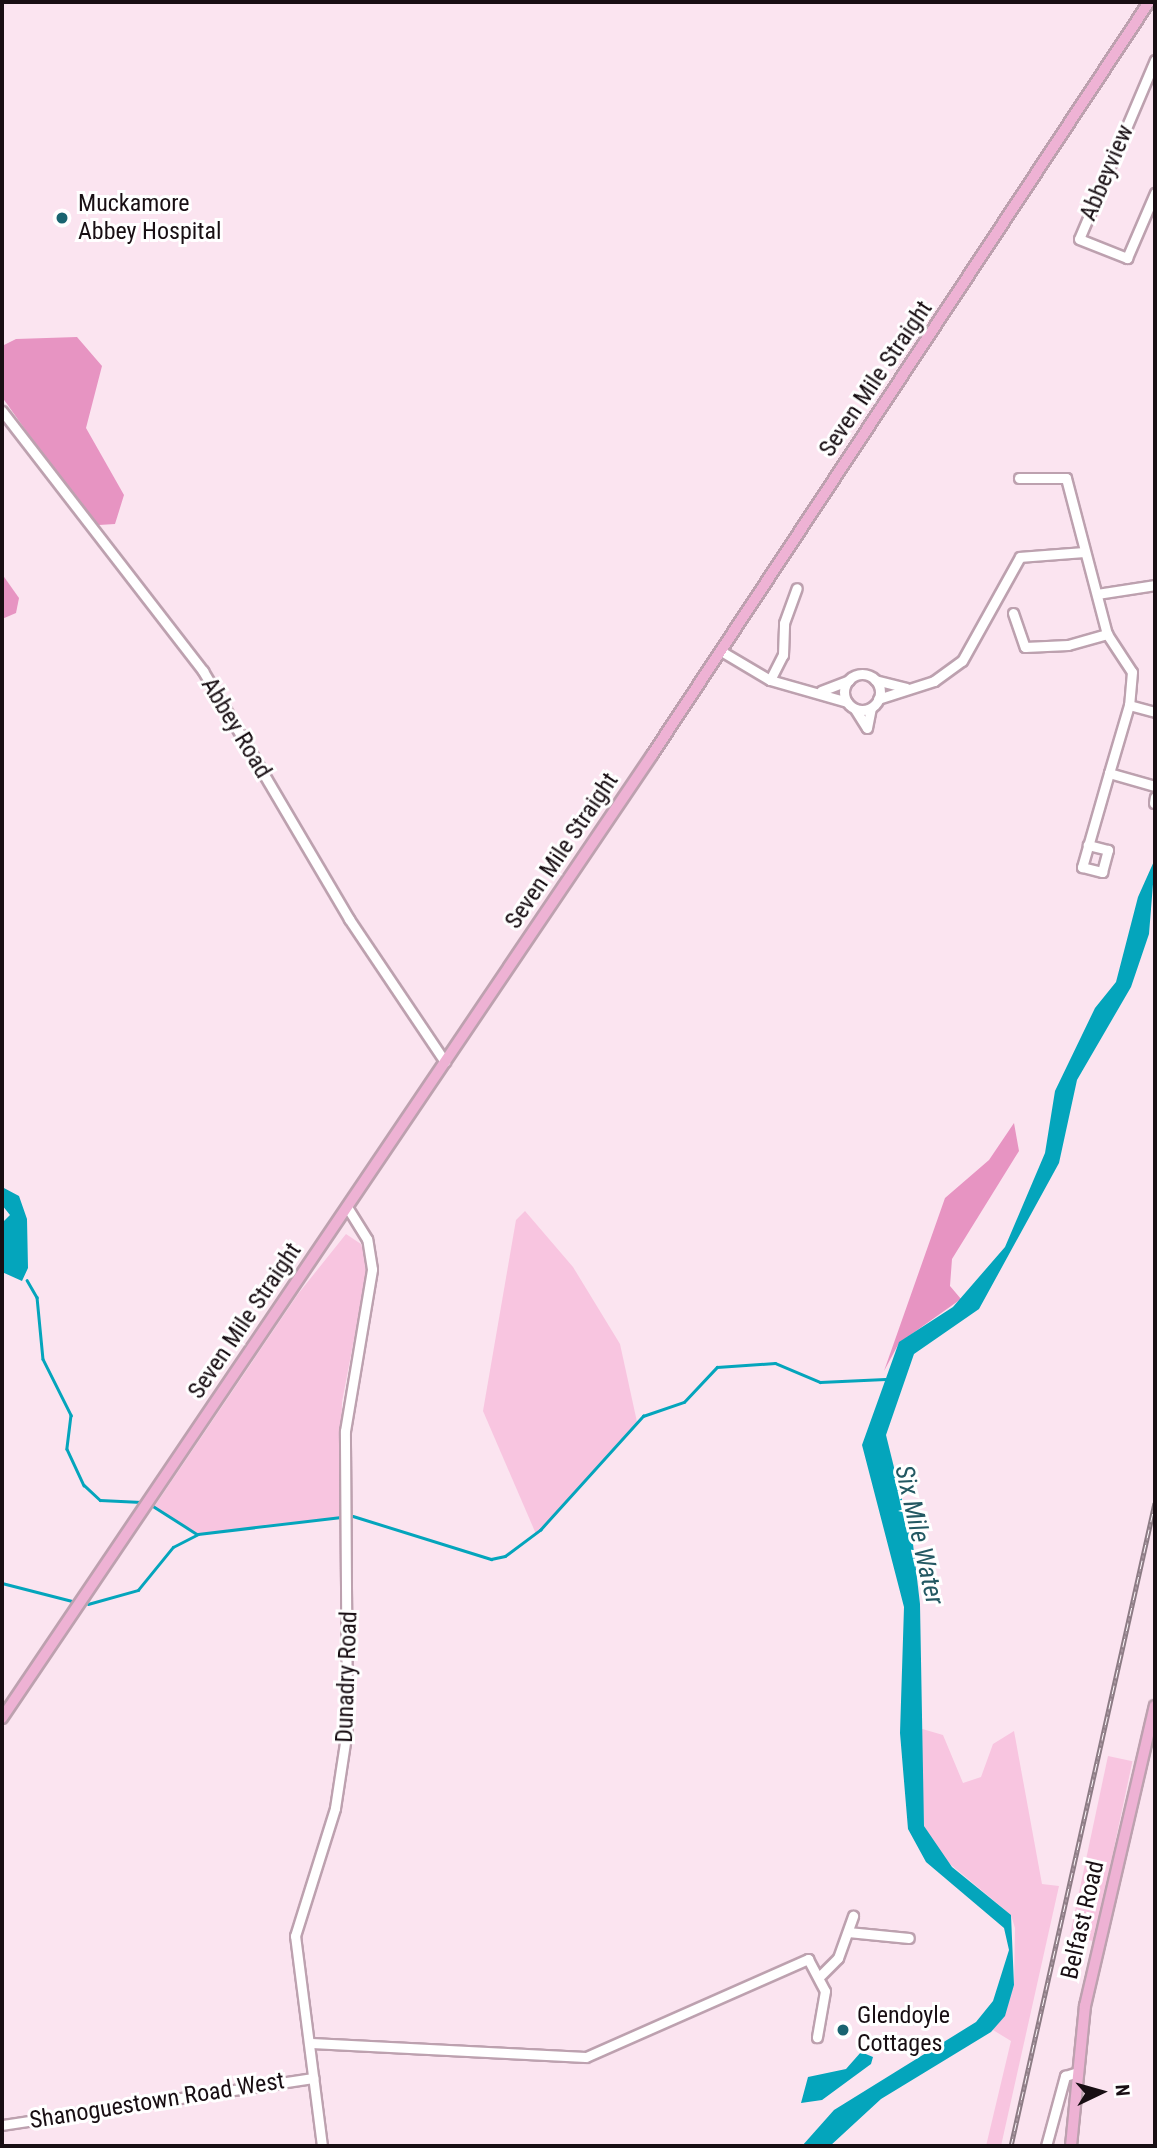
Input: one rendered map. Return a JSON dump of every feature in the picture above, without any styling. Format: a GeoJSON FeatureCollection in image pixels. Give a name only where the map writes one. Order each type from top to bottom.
{"type":"FeatureCollection","features":[{"type":"Feature","properties":{"kind":"main road","name":"Seven Mile Straight"},"geometry":{"type":"LineString","coordinates":[[2,1718],[721,652],[1149,2]]}},
{"type":"Feature","properties":{"kind":"main road","name":"Belfast Road"},"geometry":{"type":"LineString","coordinates":[[1071,2146],[1075,2073],[1089,1986],[1155,1706]]}},
{"type":"Feature","properties":{"kind":"street","name":"Abbeyview"},"geometry":{"type":"LineString","coordinates":[[1155,61],[1079,239],[1125,259],[1155,193]]}},
{"type":"Feature","properties":{"kind":"street","name":"Abbey Road"},"geometry":{"type":"LineString","coordinates":[[2,411],[203,671],[349,919],[445,1062]]}},
{"type":"Feature","properties":{"kind":"street"},"geometry":{"type":"LineString","coordinates":[[1018,478],[1065,477],[1107,634],[1131,668],[1129,705],[1088,845]]}},
{"type":"Feature","properties":{"kind":"street"},"geometry":{"type":"LineString","coordinates":[[721,652],[770,680],[819,691],[847,702],[867,728],[871,708],[878,699],[944,675],[967,654],[1018,558],[1083,552]]}},
{"type":"Feature","properties":{"kind":"street"},"geometry":{"type":"LineString","coordinates":[[1097,594],[1155,585]]}},
{"type":"Feature","properties":{"kind":"street"},"geometry":{"type":"LineString","coordinates":[[770,680],[783,655],[783,624],[797,588]]}},
{"type":"Feature","properties":{"kind":"street"},"geometry":{"type":"LineString","coordinates":[[1013,613],[1025,647],[1071,645],[1107,634]]}},
{"type":"Feature","properties":{"kind":"street"},"geometry":{"type":"LineString","coordinates":[[819,691],[849,680],[874,679],[914,688]]}},
{"type":"Feature","properties":{"kind":"street"},"geometry":{"type":"LineString","coordinates":[[874,679],[878,699]]}},
{"type":"Feature","properties":{"kind":"street"},"geometry":{"type":"LineString","coordinates":[[847,702],[849,680]]}},
{"type":"Feature","properties":{"kind":"street"},"geometry":{"type":"LineString","coordinates":[[1129,705],[1155,712]]}},
{"type":"Feature","properties":{"kind":"street"},"geometry":{"type":"LineString","coordinates":[[855,709],[871,708]]}},
{"type":"Feature","properties":{"kind":"street"},"geometry":{"type":"LineString","coordinates":[[1109,772],[1155,786]]}},
{"type":"Feature","properties":{"kind":"street","name":"Dunadry Road"},"geometry":{"type":"LineString","coordinates":[[322,2146],[311,2043],[295,1936],[343,1769],[349,1623],[345,1422],[372,1282],[370,1247],[348,1208]]}},
{"type":"Feature","properties":{"kind":"street"},"geometry":{"type":"LineString","coordinates":[[821,1975],[831,1969],[853,1916]]}},
{"type":"Feature","properties":{"kind":"street"},"geometry":{"type":"LineString","coordinates":[[848,1932],[909,1938]]}},
{"type":"Feature","properties":{"kind":"street"},"geometry":{"type":"LineString","coordinates":[[311,2043],[575,2059],[665,2026],[805,1960],[814,1961],[821,1975],[825,2000],[817,2037]]}},
{"type":"Feature","properties":{"kind":"street"},"geometry":{"type":"LineString","coordinates":[[1046,2146],[1065,2076],[1075,2073]]}},
{"type":"Feature","properties":{"kind":"street","name":"Shanoguestown Road West"},"geometry":{"type":"LineString","coordinates":[[2,2125],[313,2078]]}},
{"type":"Feature","properties":{"kind":"shaded area"},"geometry":{"type":"Polygon","coordinates":[[[77,337],[102,366],[86,428],[124,495],[115,524],[99,525],[86,515],[2,397],[2,346],[16,339],[77,337]]]}},
{"type":"Feature","properties":{"kind":"shaded area"},"geometry":{"type":"Polygon","coordinates":[[[2,574],[19,598],[16,613],[2,619],[2,574]]]}},
{"type":"Feature","properties":{"kind":"shaded area"},"geometry":{"type":"Polygon","coordinates":[[[1014,1123],[1019,1151],[952,1259],[950,1286],[961,1299],[899,1343],[884,1371],[945,1198],[989,1160],[1014,1123]]]}},
{"type":"Feature","properties":{"kind":"shaded area"},"geometry":{"type":"Polygon","coordinates":[[[525,1211],[573,1267],[620,1344],[637,1422],[536,1534],[483,1411],[516,1220],[525,1211]]]}},
{"type":"Feature","properties":{"kind":"shaded area"},"geometry":{"type":"Polygon","coordinates":[[[346,1234],[361,1244],[368,1266],[342,1402],[340,1517],[197,1534],[154,1507],[298,1294],[346,1234]]]}},
{"type":"Feature","properties":{"kind":"shaded area"},"geometry":{"type":"Polygon","coordinates":[[[919,1728],[943,1735],[963,1783],[981,1777],[993,1744],[1014,1731],[1042,1884],[1059,1886],[1001,2146],[986,2146],[1011,2041],[993,2030],[1014,1985],[1015,1928],[1011,1915],[944,1859],[924,1826],[919,1728]]]}},
{"type":"Feature","properties":{"kind":"shaded area"},"geometry":{"type":"Polygon","coordinates":[[[1108,1756],[1132,1761],[1094,1941],[1070,1936],[1108,1756]]]}},
{"type":"Feature","properties":{"kind":"water"},"geometry":{"type":"Polygon","coordinates":[[[1155,859],[1149,934],[1131,987],[1077,1080],[1059,1163],[979,1309],[914,1354],[886,1435],[913,1544],[920,1604],[924,1826],[952,1867],[1011,1915],[1014,1985],[1005,2016],[991,2032],[881,2099],[830,2146],[802,2146],[834,2110],[976,2022],[993,2001],[1009,1950],[1004,1928],[926,1862],[908,1829],[900,1733],[904,1607],[862,1445],[899,1342],[953,1307],[1005,1247],[1045,1153],[1055,1091],[1095,1008],[1116,982],[1138,897],[1155,859]]]}},
{"type":"Feature","properties":{"kind":"water"},"geometry":{"type":"Polygon","coordinates":[[[2,1187],[19,1196],[27,1219],[28,1268],[22,1281],[2,1272],[2,1223],[10,1215],[2,1205],[2,1187]]]}},
{"type":"Feature","properties":{"kind":"water"},"geometry":{"type":"Polygon","coordinates":[[[861,2052],[873,2057],[871,2064],[822,2100],[801,2103],[808,2077],[846,2069],[861,2052]]]}},
{"type":"Feature","properties":{"kind":"waterway"},"geometry":{"type":"LineString","coordinates":[[27,1280],[37,1297],[43,1359],[71,1415],[67,1449],[84,1485],[100,1500],[141,1502]]}},
{"type":"Feature","properties":{"kind":"waterway"},"geometry":{"type":"LineString","coordinates":[[353,1516],[491,1559],[505,1556],[540,1530],[643,1416],[684,1402],[717,1367],[775,1363],[820,1382],[885,1379]]}},
{"type":"Feature","properties":{"kind":"waterway"},"geometry":{"type":"LineString","coordinates":[[153,1506],[197,1534]]}},
{"type":"Feature","properties":{"kind":"waterway"},"geometry":{"type":"LineString","coordinates":[[88,1604],[138,1590],[173,1547],[198,1534],[341,1517]]}},
{"type":"Feature","properties":{"kind":"waterway"},"geometry":{"type":"LineString","coordinates":[[2,1583],[72,1601]]}},
{"type":"Feature","properties":{"kind":"railway"},"geometry":{"type":"LineString","coordinates":[[1011,2146],[1155,1503]]}},
{"type":"Feature","properties":{"kind":"place","name":"Muckamore Abbey Hospital"},"geometry":{"type":"Point","coordinates":[62,218]}},
{"type":"Feature","properties":{"kind":"place","name":"Glendoyle Cottages"},"geometry":{"type":"Point","coordinates":[843,2030]}},
{"type":"Feature","properties":{"kind":"water label","name":"Six Mile Water"},"geometry":{"type":"Point","coordinates":[919,1535]}}]}
